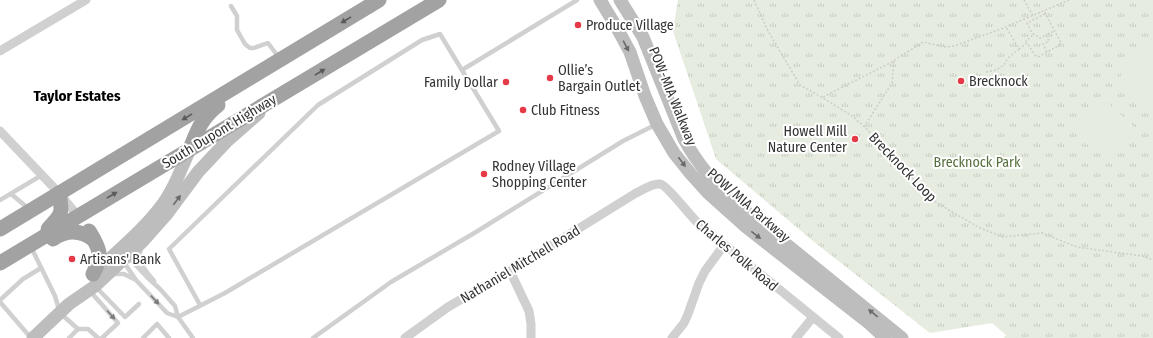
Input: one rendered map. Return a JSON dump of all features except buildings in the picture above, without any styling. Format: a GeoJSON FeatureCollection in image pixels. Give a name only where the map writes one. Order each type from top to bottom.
{"type":"FeatureCollection","features":[{"type":"Feature","properties":{"kind":"highway","name":"South Dupont Highway"},"geometry":{"type":"LineString","coordinates":[[0,228],[379,0]]}},
{"type":"Feature","properties":{"kind":"highway","name":"South Dupont Highway"},"geometry":{"type":"LineString","coordinates":[[0,263],[36,245],[78,216],[439,0]]}},
{"type":"Feature","properties":{"kind":"highway"},"geometry":{"type":"LineString","coordinates":[[190,149],[199,125],[211,111],[244,82]]}},
{"type":"Feature","properties":{"kind":"highway"},"geometry":{"type":"LineString","coordinates":[[36,245],[61,214],[62,205],[59,193]]}},
{"type":"Feature","properties":{"kind":"highway"},"geometry":{"type":"LineString","coordinates":[[78,216],[94,240],[100,253],[96,281]]}},
{"type":"Feature","properties":{"kind":"highway"},"geometry":{"type":"LineString","coordinates":[[0,269],[36,245],[69,232],[80,232],[86,234],[94,240]]}},
{"type":"Feature","properties":{"kind":"main road","name":"POW/MIA Parkway"},"geometry":{"type":"LineString","coordinates":[[600,0],[630,52],[645,96],[657,124],[674,153],[690,173],[708,193],[746,227],[870,324],[885,338]]}},
{"type":"Feature","properties":{"kind":"main road","name":"POW/MIA Parkway"},"geometry":{"type":"LineString","coordinates":[[620,0],[643,37],[674,116],[691,152],[706,174],[726,195],[902,338]]}},
{"type":"Feature","properties":{"kind":"main road"},"geometry":{"type":"LineString","coordinates":[[35,337],[155,227],[166,215],[198,172],[227,141],[255,117],[296,86]]}},
{"type":"Feature","properties":{"kind":"main road"},"geometry":{"type":"LineString","coordinates":[[657,124],[674,116]]}},
{"type":"Feature","properties":{"kind":"main road"},"geometry":{"type":"LineString","coordinates":[[123,255],[160,209],[171,191],[190,149]]}},
{"type":"Feature","properties":{"kind":"street"},"geometry":{"type":"LineString","coordinates":[[0,52],[86,0]]}},
{"type":"Feature","properties":{"kind":"street"},"geometry":{"type":"LineString","coordinates":[[1,135],[42,175],[78,216]]}},
{"type":"Feature","properties":{"kind":"street","name":"Charles Polk Road"},"geometry":{"type":"LineString","coordinates":[[636,193],[655,184],[660,184],[666,187],[692,218],[839,338]]}},
{"type":"Feature","properties":{"kind":"street","name":"Nathaniel Mitchell Road"},"geometry":{"type":"LineString","coordinates":[[405,338],[448,307],[510,271],[636,193]]}},
{"type":"Feature","properties":{"kind":"street"},"geometry":{"type":"LineString","coordinates":[[672,338],[684,323],[705,272],[724,245]]}},
{"type":"Feature","properties":{"kind":"street"},"geometry":{"type":"LineString","coordinates":[[510,271],[530,311],[531,338]]}},
{"type":"Feature","properties":{"kind":"street"},"geometry":{"type":"LineString","coordinates":[[796,338],[813,317]]}},
{"type":"Feature","properties":{"kind":"lane"},"geometry":{"type":"LineString","coordinates":[[462,70],[577,0]]}},
{"type":"Feature","properties":{"kind":"lane"},"geometry":{"type":"LineString","coordinates":[[231,6],[237,16],[237,30],[245,44],[250,48],[254,48],[268,43],[280,60]]}},
{"type":"Feature","properties":{"kind":"lane"},"geometry":{"type":"LineString","coordinates":[[123,255],[136,280],[168,313],[178,317],[200,306],[231,289],[499,131],[440,34],[422,40],[318,105],[169,249],[200,306]]}},
{"type":"Feature","properties":{"kind":"lane"},"geometry":{"type":"LineString","coordinates":[[313,338],[391,282],[476,232],[623,141],[657,124]]}},
{"type":"Feature","properties":{"kind":"lane"},"geometry":{"type":"LineString","coordinates":[[0,200],[42,175]]}},
{"type":"Feature","properties":{"kind":"lane"},"geometry":{"type":"LineString","coordinates":[[11,194],[31,210]]}},
{"type":"Feature","properties":{"kind":"lane"},"geometry":{"type":"LineString","coordinates":[[155,227],[140,250],[139,259],[160,288],[176,306],[178,317],[193,338]]}},
{"type":"Feature","properties":{"kind":"lane"},"geometry":{"type":"LineString","coordinates":[[36,245],[41,268],[55,296],[65,308],[78,329]]}},
{"type":"Feature","properties":{"kind":"lane"},"geometry":{"type":"LineString","coordinates":[[123,255],[160,288]]}},
{"type":"Feature","properties":{"kind":"lane"},"geometry":{"type":"LineString","coordinates":[[35,337],[0,301],[23,279],[41,268]]}},
{"type":"Feature","properties":{"kind":"lane"},"geometry":{"type":"LineString","coordinates":[[96,281],[117,273],[124,274],[136,280]]}},
{"type":"Feature","properties":{"kind":"lane"},"geometry":{"type":"LineString","coordinates":[[96,281],[125,317],[138,304]]}},
{"type":"Feature","properties":{"kind":"lane"},"geometry":{"type":"LineString","coordinates":[[96,281],[118,322],[102,338]]}},
{"type":"Feature","properties":{"kind":"lane"},"geometry":{"type":"LineString","coordinates":[[143,338],[157,324],[169,338]]}},
{"type":"Feature","properties":{"kind":"lane"},"geometry":{"type":"LineString","coordinates":[[69,338],[78,329],[88,329],[98,338]]}},
{"type":"Feature","properties":{"kind":"path","name":"Brecknock Loop"},"geometry":{"type":"LineString","coordinates":[[754,0],[768,30],[800,85],[852,116],[937,203],[978,227],[1003,237],[1042,233],[1077,247],[1142,256],[1153,260]]}},
{"type":"Feature","properties":{"kind":"path"},"geometry":{"type":"LineString","coordinates":[[1024,0],[1033,16]]}},
{"type":"Feature","properties":{"kind":"path"},"geometry":{"type":"LineString","coordinates":[[823,98],[894,61],[923,42],[945,47],[954,46],[1006,27],[1069,0]]}},
{"type":"Feature","properties":{"kind":"path"},"geometry":{"type":"LineString","coordinates":[[1027,43],[1038,57],[1061,43],[1044,11]]}},
{"type":"Feature","properties":{"kind":"path"},"geometry":{"type":"LineString","coordinates":[[1045,14],[1027,23],[1034,34],[1040,38],[1054,31]]}},
{"type":"Feature","properties":{"kind":"path"},"geometry":{"type":"LineString","coordinates":[[1006,27],[1019,49]]}},
{"type":"Feature","properties":{"kind":"path"},"geometry":{"type":"LineString","coordinates":[[986,72],[996,70],[1004,65],[1008,58],[1027,43],[1026,41],[1034,34]]}},
{"type":"Feature","properties":{"kind":"path"},"geometry":{"type":"LineString","coordinates":[[1046,35],[1049,41],[1043,44],[1047,52]]}},
{"type":"Feature","properties":{"kind":"path"},"geometry":{"type":"LineString","coordinates":[[864,127],[892,83],[894,61]]}},
{"type":"Feature","properties":{"kind":"green space","name":"Brecknock Park"},"geometry":{"type":"Polygon","coordinates":[[[678,0],[1153,0],[1153,338],[1004,338],[1006,335],[992,323],[930,333],[813,241],[716,159],[673,31],[678,0]]]}},
{"type":"Feature","properties":{"kind":"green space"},"geometry":{"type":"Polygon","coordinates":[[[1145,49],[1153,53],[1153,105],[1145,106],[1120,81],[1121,74],[1145,49]]]}},
{"type":"Feature","properties":{"kind":"green space"},"geometry":{"type":"Polygon","coordinates":[[[1098,99],[1104,99],[1137,130],[1123,148],[1109,152],[1099,151],[1083,142],[1072,129],[1098,99]]]}},
{"type":"Feature","properties":{"kind":"place","name":"Produce Village"},"geometry":{"type":"Point","coordinates":[578,25]}},
{"type":"Feature","properties":{"kind":"place","name":"Ollie’s Bargain Outlet"},"geometry":{"type":"Point","coordinates":[550,78]}},
{"type":"Feature","properties":{"kind":"place","name":"Brecknock"},"geometry":{"type":"Point","coordinates":[961,81]}},
{"type":"Feature","properties":{"kind":"place","name":"Family Dollar"},"geometry":{"type":"Point","coordinates":[506,82]}},
{"type":"Feature","properties":{"kind":"place","name":"Club Fitness"},"geometry":{"type":"Point","coordinates":[523,110]}},
{"type":"Feature","properties":{"kind":"place","name":"Howell Mill Nature Center"},"geometry":{"type":"Point","coordinates":[855,139]}},
{"type":"Feature","properties":{"kind":"place","name":"Rodney Village Shopping Center"},"geometry":{"type":"Point","coordinates":[484,174]}},
{"type":"Feature","properties":{"kind":"place","name":"Artisans' Bank"},"geometry":{"type":"Point","coordinates":[72,259]}},
{"type":"Feature","properties":{"kind":"district","name":"Taylor Estates"},"geometry":{"type":"Point","coordinates":[77,96]}}]}
